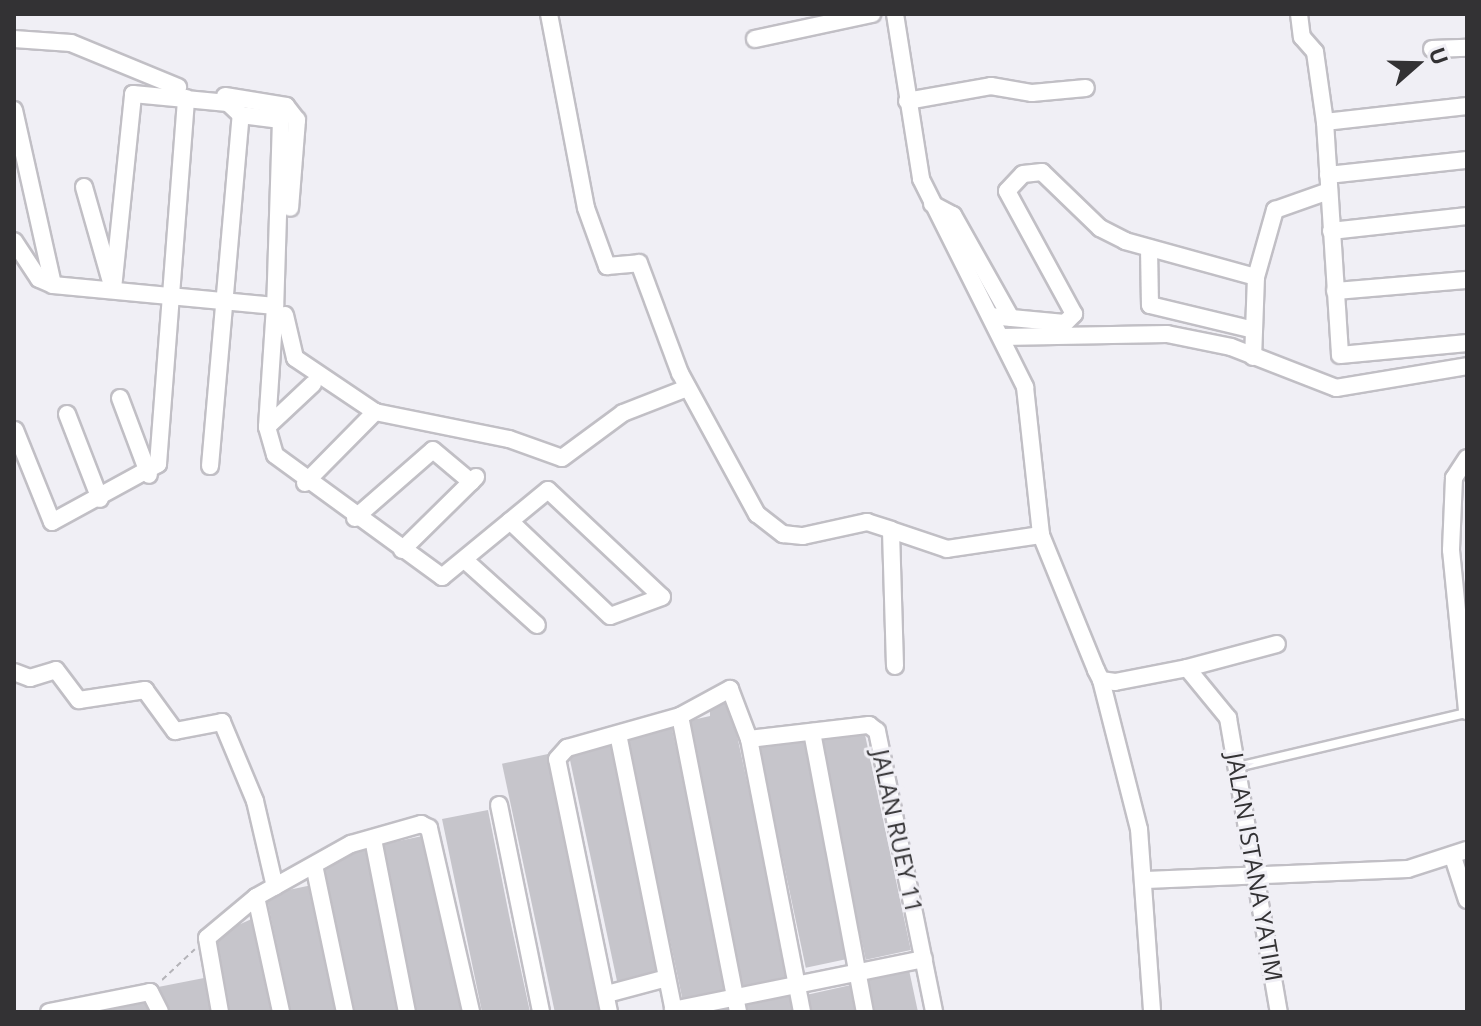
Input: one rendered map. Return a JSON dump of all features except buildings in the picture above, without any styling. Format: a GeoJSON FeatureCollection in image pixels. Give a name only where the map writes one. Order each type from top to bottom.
{"type":"FeatureCollection","features":[{"type":"Feature","properties":{"kind":"street"},"geometry":{"type":"LineString","coordinates":[[549,14],[596,237],[608,268],[639,263],[687,388],[757,514],[783,534],[867,522],[947,549],[1041,535]]}},
{"type":"Feature","properties":{"kind":"street"},"geometry":{"type":"LineString","coordinates":[[755,39],[872,14]]}},
{"type":"Feature","properties":{"kind":"street"},"geometry":{"type":"LineString","coordinates":[[895,14],[907,101],[932,204],[1002,337],[1031,414],[1041,535],[1101,680],[1146,880],[1152,1012]]}},
{"type":"Feature","properties":{"kind":"street"},"geometry":{"type":"LineString","coordinates":[[1299,14],[1302,37],[1315,52],[1325,122],[1340,355],[1467,343]]}},
{"type":"Feature","properties":{"kind":"street"},"geometry":{"type":"LineString","coordinates":[[14,39],[71,43],[158,83],[286,106],[297,120],[298,158],[282,297],[295,358],[373,414],[509,439],[562,458],[649,398],[687,388]]}},
{"type":"Feature","properties":{"kind":"street"},"geometry":{"type":"LineString","coordinates":[[1432,49],[1467,48]]}},
{"type":"Feature","properties":{"kind":"street"},"geometry":{"type":"LineString","coordinates":[[907,101],[991,86],[1032,93],[1086,88]]}},
{"type":"Feature","properties":{"kind":"street"},"geometry":{"type":"LineString","coordinates":[[113,289],[130,98],[140,92],[228,103],[241,115],[278,118],[286,128],[267,427],[275,455],[305,483],[442,577],[467,562],[510,521],[542,491],[555,492],[662,597],[610,616],[510,521]]}},
{"type":"Feature","properties":{"kind":"street"},"geometry":{"type":"LineString","coordinates":[[15,430],[49,520],[149,475],[158,464],[186,98]]}},
{"type":"Feature","properties":{"kind":"street"},"geometry":{"type":"LineString","coordinates":[[1325,122],[1467,106]]}},
{"type":"Feature","properties":{"kind":"street"},"geometry":{"type":"LineString","coordinates":[[14,110],[53,285]]}},
{"type":"Feature","properties":{"kind":"street"},"geometry":{"type":"LineString","coordinates":[[210,466],[241,115]]}},
{"type":"Feature","properties":{"kind":"street"},"geometry":{"type":"LineString","coordinates":[[1253,357],[1256,277],[1275,210],[1328,183],[1467,160]]}},
{"type":"Feature","properties":{"kind":"street"},"geometry":{"type":"LineString","coordinates":[[990,316],[1065,323],[1074,314],[1007,191],[1023,174],[1058,180],[1100,228],[1149,248],[1256,277]]}},
{"type":"Feature","properties":{"kind":"street"},"geometry":{"type":"LineString","coordinates":[[84,187],[113,289]]}},
{"type":"Feature","properties":{"kind":"street"},"geometry":{"type":"LineString","coordinates":[[932,204],[953,215],[1011,318]]}},
{"type":"Feature","properties":{"kind":"street"},"geometry":{"type":"LineString","coordinates":[[1331,231],[1467,216]]}},
{"type":"Feature","properties":{"kind":"street"},"geometry":{"type":"LineString","coordinates":[[14,241],[39,279],[53,285],[275,306]]}},
{"type":"Feature","properties":{"kind":"street"},"geometry":{"type":"LineString","coordinates":[[1149,248],[1150,305],[1254,330]]}},
{"type":"Feature","properties":{"kind":"street"},"geometry":{"type":"LineString","coordinates":[[1335,291],[1467,280]]}},
{"type":"Feature","properties":{"kind":"street"},"geometry":{"type":"LineString","coordinates":[[1002,337],[1167,334],[1253,357],[1336,388],[1467,366]]}},
{"type":"Feature","properties":{"kind":"street"},"geometry":{"type":"LineString","coordinates":[[267,427],[313,384]]}},
{"type":"Feature","properties":{"kind":"street"},"geometry":{"type":"LineString","coordinates":[[120,398],[149,475]]}},
{"type":"Feature","properties":{"kind":"street"},"geometry":{"type":"LineString","coordinates":[[67,414],[100,499]]}},
{"type":"Feature","properties":{"kind":"street"},"geometry":{"type":"LineString","coordinates":[[305,483],[373,414]]}},
{"type":"Feature","properties":{"kind":"street"},"geometry":{"type":"LineString","coordinates":[[355,518],[433,450],[474,480],[402,550]]}},
{"type":"Feature","properties":{"kind":"street"},"geometry":{"type":"LineString","coordinates":[[1467,458],[1454,478],[1451,550],[1467,712]]}},
{"type":"Feature","properties":{"kind":"street"},"geometry":{"type":"LineString","coordinates":[[891,530],[895,666]]}},
{"type":"Feature","properties":{"kind":"street"},"geometry":{"type":"LineString","coordinates":[[467,562],[537,625]]}},
{"type":"Feature","properties":{"kind":"street"},"geometry":{"type":"LineString","coordinates":[[1101,680],[1187,668],[1277,644]]}},
{"type":"Feature","properties":{"kind":"street","name":"JALAN ISTANA YATIM"},"geometry":{"type":"LineString","coordinates":[[1187,668],[1218,700],[1242,766],[1279,1012]]}},
{"type":"Feature","properties":{"kind":"street"},"geometry":{"type":"LineString","coordinates":[[14,672],[30,678],[56,670],[79,700],[145,690],[175,731],[222,722],[255,801],[275,887]]}},
{"type":"Feature","properties":{"kind":"street"},"geometry":{"type":"LineString","coordinates":[[609,1012],[557,759],[567,748],[680,716],[730,689],[749,739],[802,1012]]}},
{"type":"Feature","properties":{"kind":"street"},"geometry":{"type":"LineString","coordinates":[[680,716],[738,1012]]}},
{"type":"Feature","properties":{"kind":"street","name":"JALAN RUEY 11"},"geometry":{"type":"LineString","coordinates":[[749,739],[869,725],[877,731],[934,1012]]}},
{"type":"Feature","properties":{"kind":"street"},"geometry":{"type":"LineString","coordinates":[[812,732],[865,1012]]}},
{"type":"Feature","properties":{"kind":"street"},"geometry":{"type":"LineString","coordinates":[[618,734],[674,1011],[796,982],[924,959]]}},
{"type":"Feature","properties":{"kind":"street"},"geometry":{"type":"LineString","coordinates":[[499,805],[541,1012]]}},
{"type":"Feature","properties":{"kind":"street"},"geometry":{"type":"LineString","coordinates":[[220,1012],[205,940],[256,897],[314,865],[373,839],[429,828],[471,1012]]}},
{"type":"Feature","properties":{"kind":"street"},"geometry":{"type":"LineString","coordinates":[[373,839],[407,1012]]}},
{"type":"Feature","properties":{"kind":"street"},"geometry":{"type":"LineString","coordinates":[[1146,880],[1260,879],[1408,869],[1460,854],[1467,900]]}},
{"type":"Feature","properties":{"kind":"street"},"geometry":{"type":"LineString","coordinates":[[314,865],[345,1012]]}},
{"type":"Feature","properties":{"kind":"street"},"geometry":{"type":"LineString","coordinates":[[256,897],[281,1012]]}},
{"type":"Feature","properties":{"kind":"street"},"geometry":{"type":"LineString","coordinates":[[607,994],[667,978]]}},
{"type":"Feature","properties":{"kind":"street"},"geometry":{"type":"LineString","coordinates":[[49,1012],[105,1006],[150,992],[160,1012]]}},
{"type":"Feature","properties":{"kind":"lane"},"geometry":{"type":"LineString","coordinates":[[1242,766],[1467,712]]}},
{"type":"Feature","properties":{"kind":"path"},"geometry":{"type":"LineString","coordinates":[[150,992],[205,940]]}}]}
